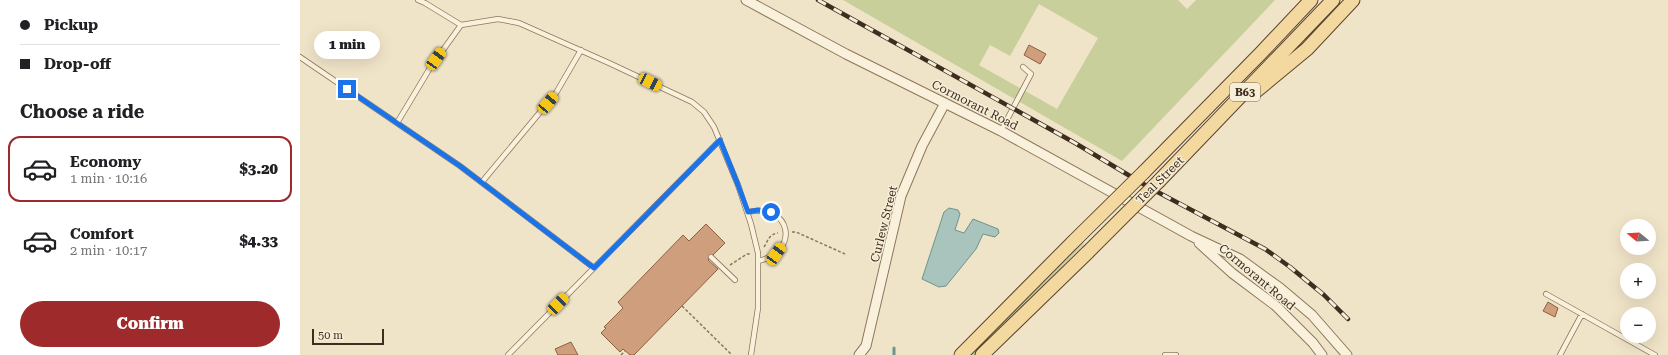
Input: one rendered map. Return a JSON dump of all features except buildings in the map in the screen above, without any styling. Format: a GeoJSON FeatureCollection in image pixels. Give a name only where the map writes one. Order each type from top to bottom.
{"type":"FeatureCollection","features":[{"type":"Feature","properties":{"kind":"main road"},"geometry":{"type":"LineString","coordinates":[[1260,54],[1304,0]]}},
{"type":"Feature","properties":{"kind":"main road","name":"Teal Street"},"geometry":{"type":"LineString","coordinates":[[961,355],[1144,172],[1311,0]]}},
{"type":"Feature","properties":{"kind":"main road","name":"Teal Street"},"geometry":{"type":"LineString","coordinates":[[982,355],[1159,181],[1333,0]]}},
{"type":"Feature","properties":{"kind":"main road"},"geometry":{"type":"LineString","coordinates":[[1206,132],[1307,49],[1353,0]]}},
{"type":"Feature","properties":{"kind":"street","name":"Cormorant Road"},"geometry":{"type":"LineString","coordinates":[[746,0],[846,54],[1001,131],[1191,236],[1240,260],[1280,288],[1312,315],[1347,355]]}},
{"type":"Feature","properties":{"kind":"street","name":"Curlew Street"},"geometry":{"type":"LineString","coordinates":[[859,355],[866,346],[902,196],[922,146],[945,103]]}},
{"type":"Feature","properties":{"kind":"street","name":"Cormorant Road"},"geometry":{"type":"LineString","coordinates":[[1191,236],[1232,273],[1276,306],[1313,343],[1322,355]]}},
{"type":"Feature","properties":{"kind":"lane"},"geometry":{"type":"LineString","coordinates":[[418,0],[461,25],[498,19],[519,23],[692,102],[704,112],[714,127],[720,140],[748,212],[753,231],[758,261],[758,308],[751,355]]}},
{"type":"Feature","properties":{"kind":"lane"},"geometry":{"type":"LineString","coordinates":[[397,123],[430,68],[461,25]]}},
{"type":"Feature","properties":{"kind":"lane"},"geometry":{"type":"LineString","coordinates":[[482,182],[556,93],[581,50]]}},
{"type":"Feature","properties":{"kind":"lane"},"geometry":{"type":"LineString","coordinates":[[300,57],[482,182],[594,268]]}},
{"type":"Feature","properties":{"kind":"lane"},"geometry":{"type":"LineString","coordinates":[[1001,131],[1031,74],[1023,67]]}},
{"type":"Feature","properties":{"kind":"lane"},"geometry":{"type":"LineString","coordinates":[[508,355],[720,140]]}},
{"type":"Feature","properties":{"kind":"lane"},"geometry":{"type":"LineString","coordinates":[[748,212],[758,210],[771,212],[781,220],[786,233],[785,242],[776,254],[769,259],[758,261]]}},
{"type":"Feature","properties":{"kind":"lane"},"geometry":{"type":"LineString","coordinates":[[711,257],[735,280]]}},
{"type":"Feature","properties":{"kind":"lane"},"geometry":{"type":"LineString","coordinates":[[1546,294],[1655,355]]}},
{"type":"Feature","properties":{"kind":"lane"},"geometry":{"type":"LineString","coordinates":[[1560,355],[1582,314]]}},
{"type":"Feature","properties":{"kind":"lane"},"geometry":{"type":"LineString","coordinates":[[1165,355],[1176,355]]}},
{"type":"Feature","properties":{"kind":"path"},"geometry":{"type":"LineString","coordinates":[[682,306],[732,355]]}},
{"type":"Feature","properties":{"kind":"path"},"geometry":{"type":"LineString","coordinates":[[621,355],[626,351]]}},
{"type":"Feature","properties":{"kind":"green space"},"geometry":{"type":"Polygon","coordinates":[[[843,0],[1178,0],[1187,9],[1196,0],[1275,0],[1122,161],[843,0]],[[1039,4],[1010,56],[990,45],[979,65],[1057,109],[1098,38],[1039,4]]]}},
{"type":"Feature","properties":{"kind":"green space"},"geometry":{"type":"Polygon","coordinates":[[[1082,241],[1084,244],[975,355],[969,355],[1082,241]]]}},
{"type":"Feature","properties":{"kind":"water"},"geometry":{"type":"Polygon","coordinates":[[[949,208],[958,210],[960,214],[955,230],[964,233],[973,219],[998,229],[999,233],[995,237],[983,234],[976,249],[946,286],[939,287],[922,279],[944,212],[949,208]]]}},
{"type":"Feature","properties":{"kind":"waterway"},"geometry":{"type":"LineString","coordinates":[[894,348],[894,355]]}},
{"type":"Feature","properties":{"kind":"railway"},"geometry":{"type":"LineString","coordinates":[[818,0],[1075,143],[1150,188],[1265,249],[1324,295],[1348,319]]}},
{"type":"Feature","properties":{"kind":"route"},"geometry":{"type":"LineString","coordinates":[[347,89],[460,166],[594,268],[720,140],[748,212],[758,210],[771,212]]}}]}
